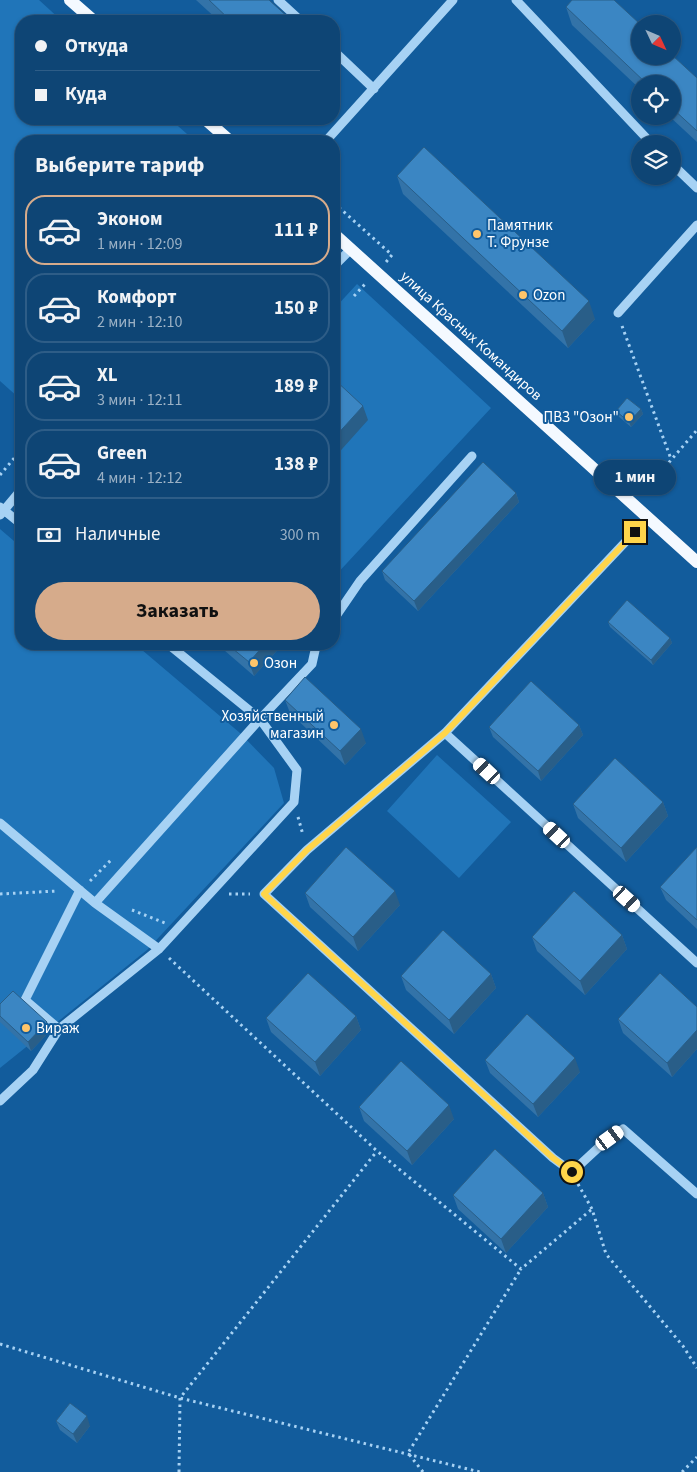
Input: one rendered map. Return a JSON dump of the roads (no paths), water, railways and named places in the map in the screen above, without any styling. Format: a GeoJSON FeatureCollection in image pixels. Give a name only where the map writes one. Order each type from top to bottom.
{"type":"FeatureCollection","features":[{"type":"Feature","properties":{"kind":"main road"},"geometry":{"type":"LineString","coordinates":[[70,0],[87,15]]}},
{"type":"Feature","properties":{"kind":"main road"},"geometry":{"type":"LineString","coordinates":[[212,125],[223,135]]}},
{"type":"Feature","properties":{"kind":"main road","name":"улица Красных Командиров"},"geometry":{"type":"LineString","coordinates":[[340,240],[697,562]]}},
{"type":"Feature","properties":{"kind":"street"},"geometry":{"type":"LineString","coordinates":[[278,0],[294,15]]}},
{"type":"Feature","properties":{"kind":"street"},"geometry":{"type":"LineString","coordinates":[[332,135],[454,0]]}},
{"type":"Feature","properties":{"kind":"street"},"geometry":{"type":"LineString","coordinates":[[516,0],[644,135]]}},
{"type":"Feature","properties":{"kind":"street"},"geometry":{"type":"LineString","coordinates":[[340,58],[374,89]]}},
{"type":"Feature","properties":{"kind":"street"},"geometry":{"type":"LineString","coordinates":[[681,173],[697,188]]}},
{"type":"Feature","properties":{"kind":"street"},"geometry":{"type":"LineString","coordinates":[[618,313],[697,225]]}},
{"type":"Feature","properties":{"kind":"street"},"geometry":{"type":"LineString","coordinates":[[340,260],[351,250]]}},
{"type":"Feature","properties":{"kind":"street"},"geometry":{"type":"LineString","coordinates":[[340,611],[360,581],[472,456]]}},
{"type":"Feature","properties":{"kind":"street"},"geometry":{"type":"LineString","coordinates":[[15,496],[1,510],[15,520]]}},
{"type":"Feature","properties":{"kind":"street"},"geometry":{"type":"LineString","coordinates":[[648,518],[445,733],[307,850],[264,894],[553,1158],[572,1172],[598,1148],[624,1128],[697,1194]]}},
{"type":"Feature","properties":{"kind":"street"},"geometry":{"type":"LineString","coordinates":[[0,1102],[33,1070],[59,1030],[159,949],[294,802],[297,770],[260,719],[175,650]]}},
{"type":"Feature","properties":{"kind":"street"},"geometry":{"type":"LineString","coordinates":[[95,903],[260,719],[312,664],[314,650]]}},
{"type":"Feature","properties":{"kind":"street"},"geometry":{"type":"LineString","coordinates":[[445,733],[697,963]]}},
{"type":"Feature","properties":{"kind":"street"},"geometry":{"type":"LineString","coordinates":[[0,823],[95,903],[159,949]]}},
{"type":"Feature","properties":{"kind":"street"},"geometry":{"type":"LineString","coordinates":[[59,1030],[25,1000],[80,890]]}},
{"type":"Feature","properties":{"kind":"place","name":"Памятник Т. Фрунзе"},"geometry":{"type":"Point","coordinates":[477,234]}},
{"type":"Feature","properties":{"kind":"place","name":"Ozon"},"geometry":{"type":"Point","coordinates":[523,295]}},
{"type":"Feature","properties":{"kind":"place","name":"ПВЗ \"Озон\""},"geometry":{"type":"Point","coordinates":[629,417]}},
{"type":"Feature","properties":{"kind":"place","name":"Озон"},"geometry":{"type":"Point","coordinates":[254,663]}},
{"type":"Feature","properties":{"kind":"place","name":"Хозяйственный магазин"},"geometry":{"type":"Point","coordinates":[334,725]}},
{"type":"Feature","properties":{"kind":"place","name":"Вираж"},"geometry":{"type":"Point","coordinates":[26,1028]}}]}
